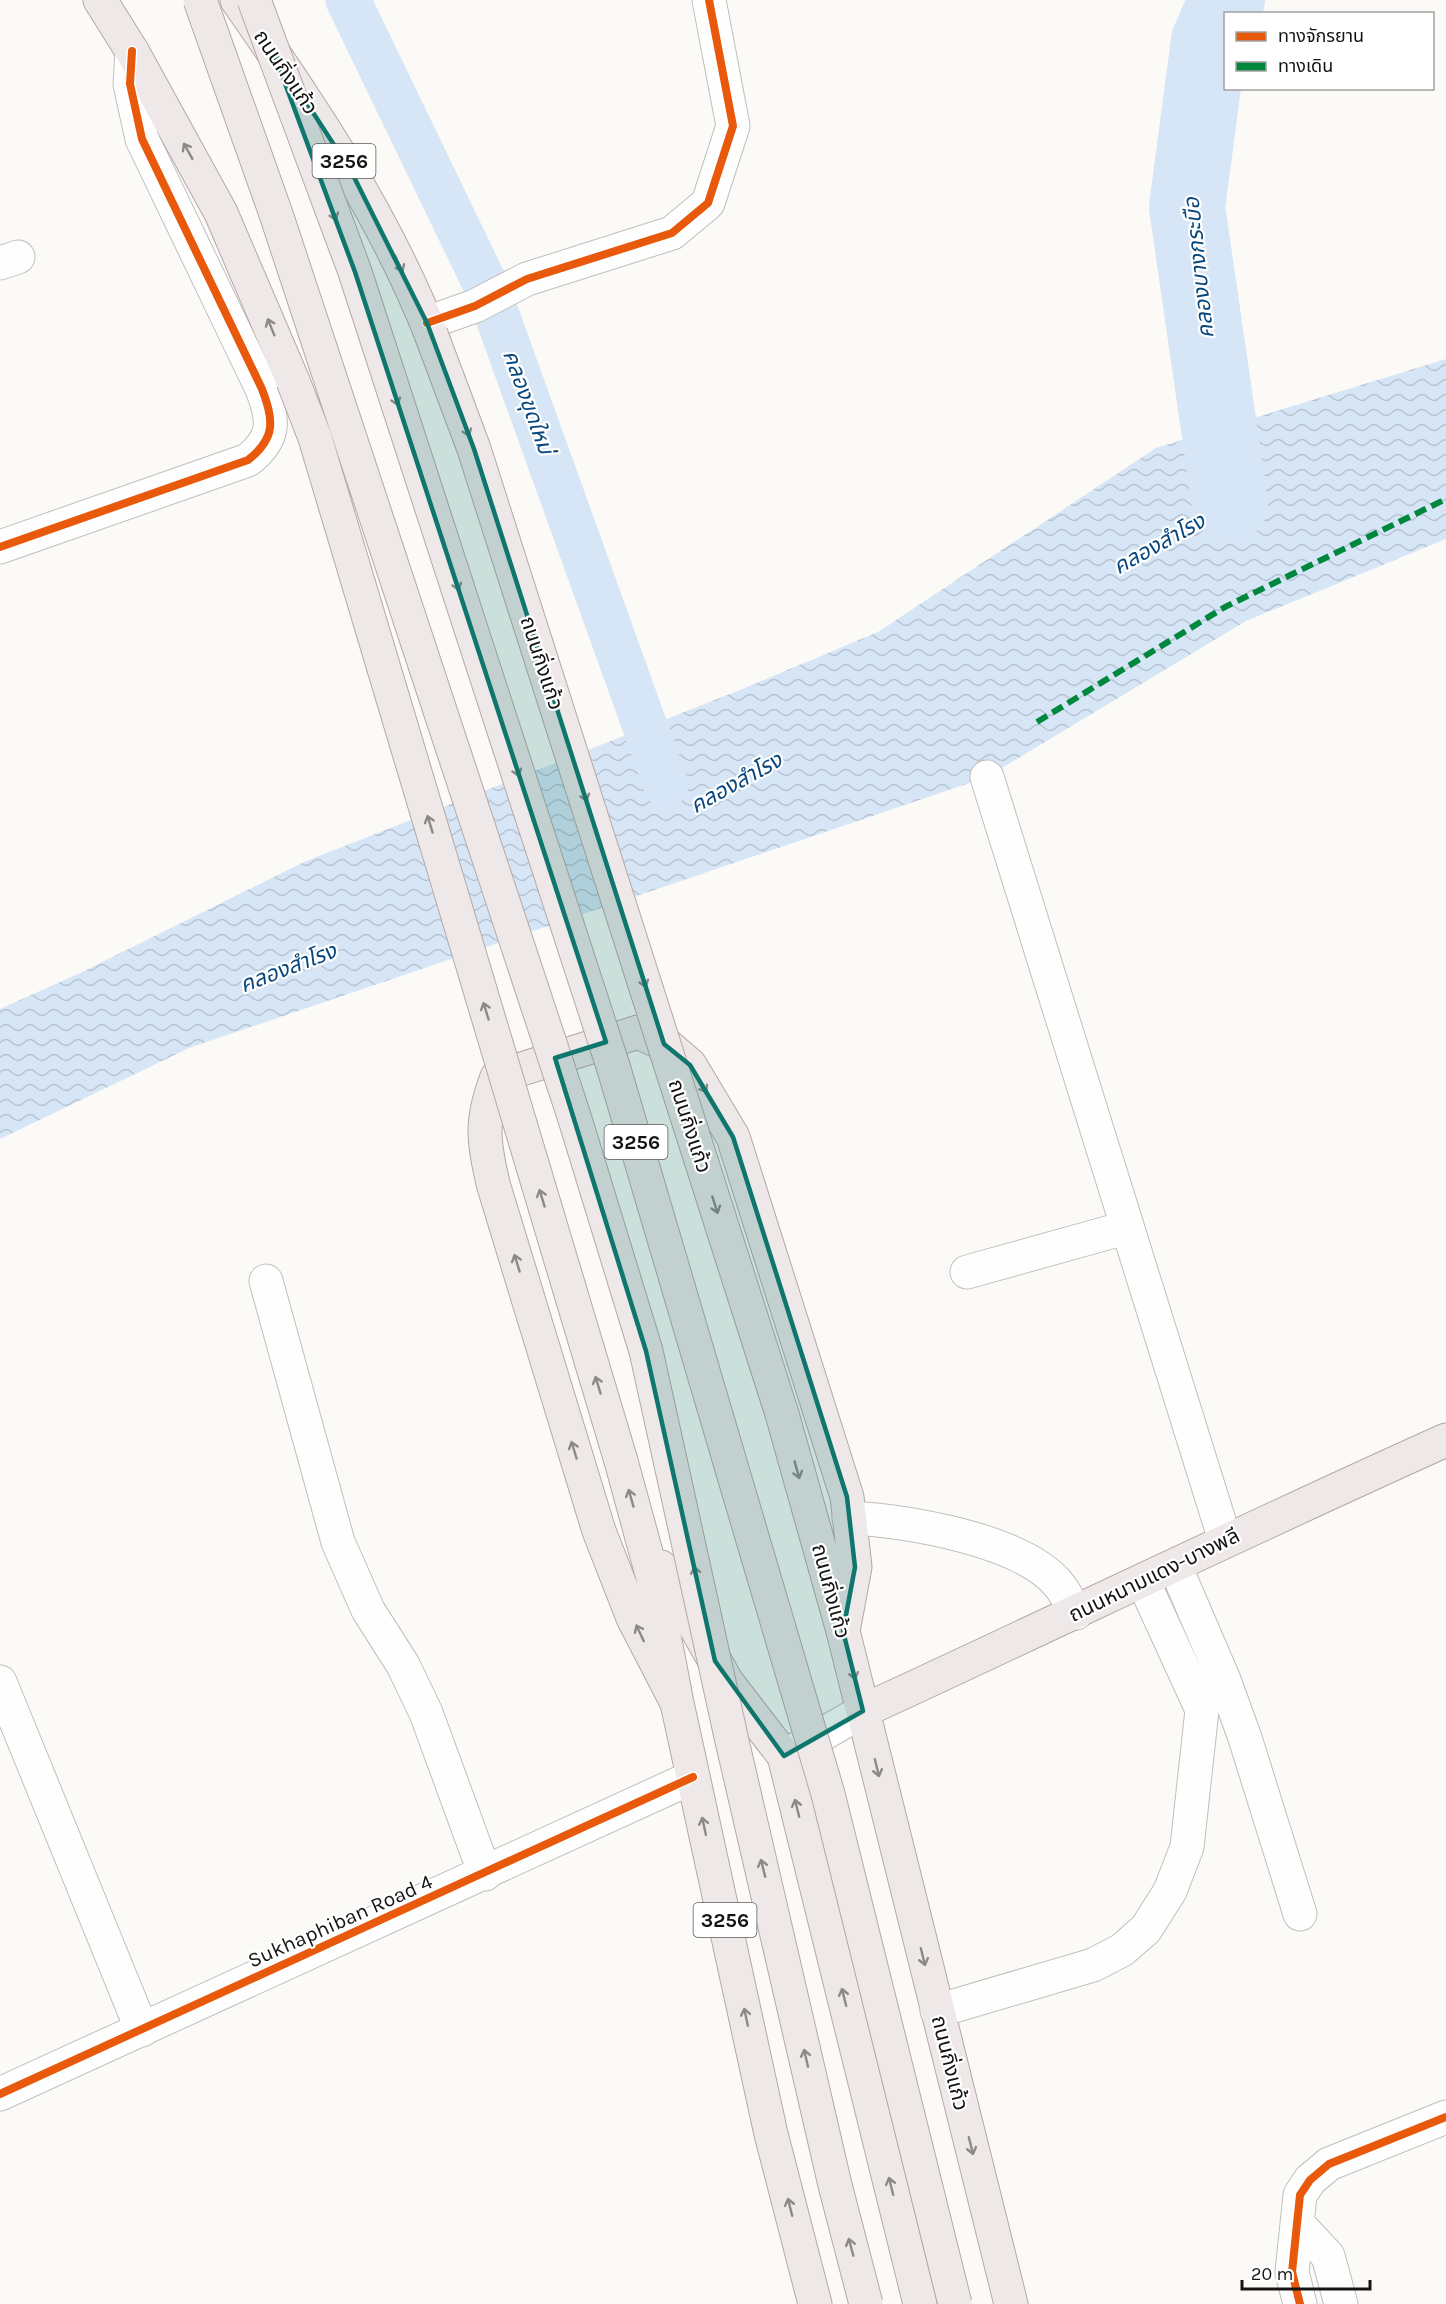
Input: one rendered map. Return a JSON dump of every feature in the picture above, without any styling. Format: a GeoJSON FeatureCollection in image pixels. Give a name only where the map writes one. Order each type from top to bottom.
{"type":"FeatureCollection","features":[{"type":"Feature","properties":{"kind":"main road","name":"3256"},"geometry":{"type":"LineString","coordinates":[[100,0],[132,51],[221,213],[315,438],[642,1534],[771,2134],[815,2304]]}},
{"type":"Feature","properties":{"kind":"main road","name":"3256"},"geometry":{"type":"LineString","coordinates":[[200,0],[276,214],[574,1116],[646,1351],[732,1741],[835,2185],[866,2304]]}},
{"type":"Feature","properties":{"kind":"main road","name":"ถนนกิ่งแก้ว"},"geometry":{"type":"LineString","coordinates":[[237,0],[300,91],[351,171],[393,251],[429,328],[478,460],[782,1414],[843,1631],[1011,2304]]}},
{"type":"Feature","properties":{"kind":"main road","name":"3256"},"geometry":{"type":"LineString","coordinates":[[254,0],[355,273],[613,1066],[828,1794],[955,2304]]}},
{"type":"Feature","properties":{"kind":"main road"},"geometry":{"type":"LineString","coordinates":[[677,1703],[633,1618],[598,1532],[494,1187],[483,1131],[487,1103],[497,1077],[638,1032],[668,1046],[690,1065],[733,1137],[847,1497],[855,1567],[843,1631]]}},
{"type":"Feature","properties":{"kind":"main road","name":"ถนนหนามแดง-บางพลี"},"geometry":{"type":"LineString","coordinates":[[863,1711],[1076,1613],[1225,1540],[1446,1440]]}},
{"type":"Feature","properties":{"kind":"main road"},"geometry":{"type":"LineString","coordinates":[[642,1534],[727,1682],[784,1756],[920,2304]]}},
{"type":"Feature","properties":{"kind":"street"},"geometry":{"type":"LineString","coordinates":[[429,328],[528,279],[672,232],[708,203],[733,126],[709,0]]}},
{"type":"Feature","properties":{"kind":"street"},"geometry":{"type":"LineString","coordinates":[[0,547],[248,460],[267,440],[270,411],[262,389],[142,139],[130,84],[132,51]]}},
{"type":"Feature","properties":{"kind":"street"},"geometry":{"type":"LineString","coordinates":[[987,777],[1125,1228],[1149,1290],[1225,1540]]}},
{"type":"Feature","properties":{"kind":"street"},"geometry":{"type":"LineString","coordinates":[[967,1272],[1125,1228]]}},
{"type":"Feature","properties":{"kind":"street"},"geometry":{"type":"LineString","coordinates":[[266,1281],[338,1542],[368,1610],[403,1665],[426,1713],[485,1874]]}},
{"type":"Feature","properties":{"kind":"street"},"geometry":{"type":"LineString","coordinates":[[849,1518],[884,1519],[994,1545],[1030,1562],[1059,1584],[1076,1613]]}},
{"type":"Feature","properties":{"kind":"street"},"geometry":{"type":"LineString","coordinates":[[1175,1566],[1224,1680],[1245,1738],[1300,1914]]}},
{"type":"Feature","properties":{"kind":"street"},"geometry":{"type":"LineString","coordinates":[[937,2012],[1093,1965],[1122,1950],[1146,1929],[1170,1891],[1187,1847],[1202,1710],[1143,1581]]}},
{"type":"Feature","properties":{"kind":"street"},"geometry":{"type":"LineString","coordinates":[[0,1682],[142,2030]]}},
{"type":"Feature","properties":{"kind":"street"},"geometry":{"type":"LineString","coordinates":[[784,1756],[863,1711]]}},
{"type":"Feature","properties":{"kind":"street","name":"Sukhaphiban Road 4"},"geometry":{"type":"LineString","coordinates":[[0,2094],[693,1777]]}},
{"type":"Feature","properties":{"kind":"street"},"geometry":{"type":"LineString","coordinates":[[1300,2304],[1292,2272],[1299,2224],[1300,2195],[1310,2180],[1329,2164],[1446,2118]]}},
{"type":"Feature","properties":{"kind":"street"},"geometry":{"type":"LineString","coordinates":[[1299,2224],[1328,2256],[1341,2304]]}},
{"type":"Feature","properties":{"kind":"highlighted area"},"geometry":{"type":"Polygon","coordinates":[[[273,51],[351,171],[427,323],[474,449],[664,1044],[690,1065],[733,1137],[847,1497],[855,1567],[843,1631],[863,1711],[784,1756],[715,1661],[646,1351],[555,1058],[606,1042],[355,272],[273,51]]]}},
{"type":"Feature","properties":{"kind":"water","name":"คลองสำโรง"},"geometry":{"type":"Polygon","coordinates":[[[1446,359],[1446,539],[1246,621],[987,777],[189,1048],[0,1139],[0,1009],[80,973],[304,862],[735,692],[878,632],[1156,448],[1446,359]]]}},
{"type":"Feature","properties":{"kind":"waterway","name":"คลองขุดใหม่"},"geometry":{"type":"LineString","coordinates":[[348,0],[488,290],[666,785]]}},
{"type":"Feature","properties":{"kind":"waterway","name":"คลองบางกระบือ"},"geometry":{"type":"LineString","coordinates":[[1227,0],[1209,41],[1187,207],[1230,504]]}},
{"type":"Feature","properties":{"kind":"marked path"},"geometry":{"type":"LineString","coordinates":[[1037,722],[1225,607],[1446,499]]}},
{"type":"Feature","properties":{"kind":"cycle path"},"geometry":{"type":"LineString","coordinates":[[427,323],[475,306],[527,279],[672,233],[708,203],[733,126],[709,0]]}},
{"type":"Feature","properties":{"kind":"cycle path"},"geometry":{"type":"LineString","coordinates":[[0,547],[248,460],[264,444],[268,436],[269,410],[262,389],[142,139],[130,84],[132,51]]}},
{"type":"Feature","properties":{"kind":"cycle path"},"geometry":{"type":"LineString","coordinates":[[0,2094],[693,1777]]}},
{"type":"Feature","properties":{"kind":"cycle path"},"geometry":{"type":"LineString","coordinates":[[1300,2304],[1292,2272],[1300,2195],[1310,2180],[1329,2164],[1446,2117]]}}]}
